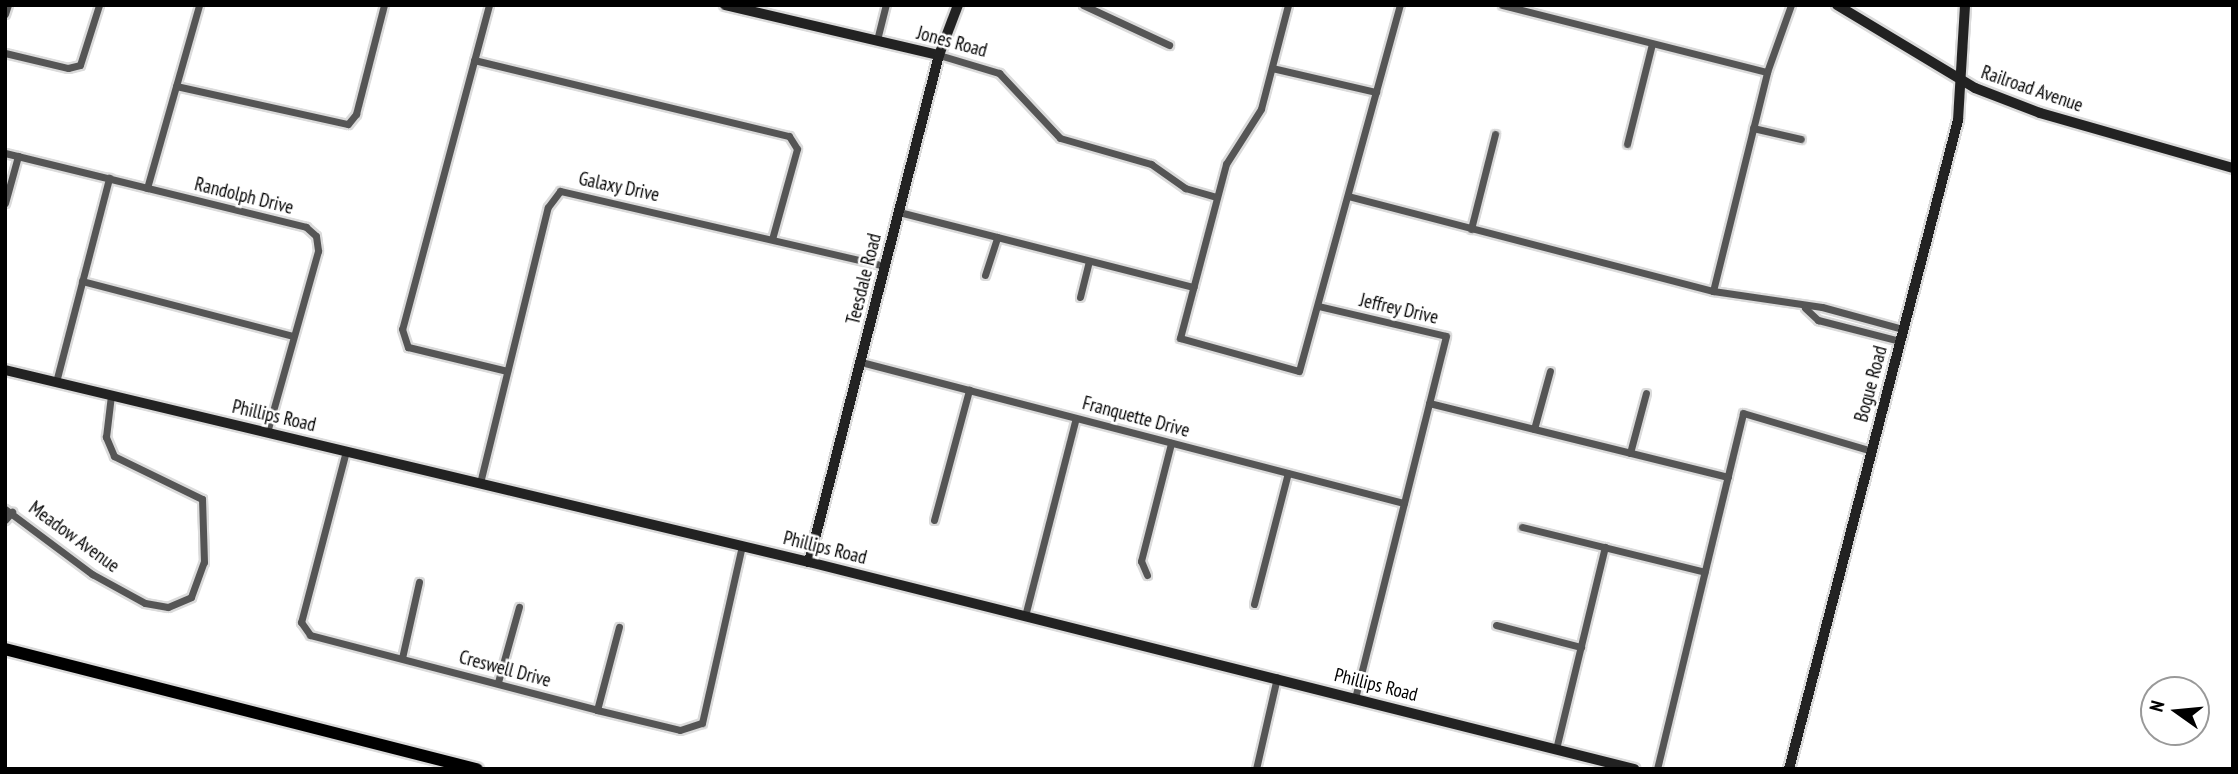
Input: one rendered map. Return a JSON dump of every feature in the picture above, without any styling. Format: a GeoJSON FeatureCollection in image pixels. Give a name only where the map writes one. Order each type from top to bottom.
{"type":"FeatureCollection","features":[{"type":"Feature","properties":{"kind":"highway"},"geometry":{"type":"LineString","coordinates":[[5,649],[477,769]]}},
{"type":"Feature","properties":{"kind":"street"},"geometry":{"type":"LineString","coordinates":[[5,14],[8,5]]}},
{"type":"Feature","properties":{"kind":"street"},"geometry":{"type":"LineString","coordinates":[[5,52],[68,68],[80,65],[99,5]]}},
{"type":"Feature","properties":{"kind":"street"},"geometry":{"type":"LineString","coordinates":[[147,188],[199,5]]}},
{"type":"Feature","properties":{"kind":"street"},"geometry":{"type":"LineString","coordinates":[[176,86],[348,124],[356,114],[384,5]]}},
{"type":"Feature","properties":{"kind":"street"},"geometry":{"type":"LineString","coordinates":[[489,5],[402,329],[408,347],[508,371]]}},
{"type":"Feature","properties":{"kind":"street","name":"Jones Road"},"geometry":{"type":"LineString","coordinates":[[725,5],[939,55],[999,72],[1060,138],[1151,164],[1185,188],[1217,197]]}},
{"type":"Feature","properties":{"kind":"street"},"geometry":{"type":"LineString","coordinates":[[877,40],[886,5]]}},
{"type":"Feature","properties":{"kind":"street","name":"Teesdale Road"},"geometry":{"type":"LineString","coordinates":[[809,562],[939,55],[958,5]]}},
{"type":"Feature","properties":{"kind":"street"},"geometry":{"type":"LineString","coordinates":[[1083,5],[1169,46]]}},
{"type":"Feature","properties":{"kind":"street"},"geometry":{"type":"LineString","coordinates":[[1288,5],[1261,109],[1226,164],[1180,338],[1299,372],[1400,5]]}},
{"type":"Feature","properties":{"kind":"street"},"geometry":{"type":"LineString","coordinates":[[1502,5],[1768,72]]}},
{"type":"Feature","properties":{"kind":"street"},"geometry":{"type":"LineString","coordinates":[[1713,291],[1768,72],[1791,5]]}},
{"type":"Feature","properties":{"kind":"street","name":"Railroad Avenue"},"geometry":{"type":"LineString","coordinates":[[1837,5],[1964,83],[2040,113],[2233,169]]}},
{"type":"Feature","properties":{"kind":"street","name":"Bogue Road"},"geometry":{"type":"LineString","coordinates":[[1788,769],[1900,341],[1964,83],[1965,5]]}},
{"type":"Feature","properties":{"kind":"street"},"geometry":{"type":"LineString","coordinates":[[1627,144],[1652,44]]}},
{"type":"Feature","properties":{"kind":"street"},"geometry":{"type":"LineString","coordinates":[[474,60],[789,136],[797,149],[772,239]]}},
{"type":"Feature","properties":{"kind":"street"},"geometry":{"type":"LineString","coordinates":[[1272,68],[1376,92]]}},
{"type":"Feature","properties":{"kind":"street"},"geometry":{"type":"LineString","coordinates":[[1753,128],[1801,139]]}},
{"type":"Feature","properties":{"kind":"street"},"geometry":{"type":"LineString","coordinates":[[1471,229],[1495,134]]}},
{"type":"Feature","properties":{"kind":"street","name":"Randolph Drive"},"geometry":{"type":"LineString","coordinates":[[5,153],[306,227],[316,236],[318,251],[267,432]]}},
{"type":"Feature","properties":{"kind":"street"},"geometry":{"type":"LineString","coordinates":[[5,203],[18,156]]}},
{"type":"Feature","properties":{"kind":"street"},"geometry":{"type":"LineString","coordinates":[[56,382],[109,178]]}},
{"type":"Feature","properties":{"kind":"street","name":"Galaxy Drive"},"geometry":{"type":"LineString","coordinates":[[480,483],[548,207],[560,191],[885,266]]}},
{"type":"Feature","properties":{"kind":"street"},"geometry":{"type":"LineString","coordinates":[[1348,196],[1713,291],[1805,308],[1822,307],[1903,329]]}},
{"type":"Feature","properties":{"kind":"street"},"geometry":{"type":"LineString","coordinates":[[899,212],[1194,287]]}},
{"type":"Feature","properties":{"kind":"street"},"geometry":{"type":"LineString","coordinates":[[985,275],[996,237]]}},
{"type":"Feature","properties":{"kind":"street"},"geometry":{"type":"LineString","coordinates":[[1080,297],[1089,261]]}},
{"type":"Feature","properties":{"kind":"street"},"geometry":{"type":"LineString","coordinates":[[82,281],[293,336]]}},
{"type":"Feature","properties":{"kind":"street","name":"Jeffrey Drive"},"geometry":{"type":"LineString","coordinates":[[1318,306],[1446,336],[1429,403]]}},
{"type":"Feature","properties":{"kind":"street"},"geometry":{"type":"LineString","coordinates":[[1805,308],[1818,320],[1900,341]]}},
{"type":"Feature","properties":{"kind":"street","name":"Franquette Drive"},"geometry":{"type":"LineString","coordinates":[[860,362],[1404,503]]}},
{"type":"Feature","properties":{"kind":"street","name":"Phillips Road"},"geometry":{"type":"LineString","coordinates":[[5,370],[809,562],[1277,677],[1634,769]]}},
{"type":"Feature","properties":{"kind":"street"},"geometry":{"type":"LineString","coordinates":[[1535,429],[1550,371]]}},
{"type":"Feature","properties":{"kind":"street"},"geometry":{"type":"LineString","coordinates":[[934,520],[969,390]]}},
{"type":"Feature","properties":{"kind":"street"},"geometry":{"type":"LineString","coordinates":[[1630,453],[1646,393]]}},
{"type":"Feature","properties":{"kind":"street","name":"Meadow Avenue"},"geometry":{"type":"LineString","coordinates":[[9,510],[92,573],[145,603],[168,607],[191,597],[204,562],[207,516],[202,499],[114,456],[106,437],[111,395]]}},
{"type":"Feature","properties":{"kind":"street"},"geometry":{"type":"LineString","coordinates":[[1355,698],[1429,403],[1728,477]]}},
{"type":"Feature","properties":{"kind":"street"},"geometry":{"type":"LineString","coordinates":[[1657,769],[1743,413],[1872,450]]}},
{"type":"Feature","properties":{"kind":"street"},"geometry":{"type":"LineString","coordinates":[[1025,616],[1076,418]]}},
{"type":"Feature","properties":{"kind":"street"},"geometry":{"type":"LineString","coordinates":[[1147,575],[1141,561],[1171,443]]}},
{"type":"Feature","properties":{"kind":"street","name":"Creswell Drive"},"geometry":{"type":"LineString","coordinates":[[346,451],[301,622],[310,635],[680,730],[702,723],[742,546]]}},
{"type":"Feature","properties":{"kind":"street"},"geometry":{"type":"LineString","coordinates":[[1254,604],[1288,473]]}},
{"type":"Feature","properties":{"kind":"street"},"geometry":{"type":"LineString","coordinates":[[5,520],[9,510]]}},
{"type":"Feature","properties":{"kind":"street"},"geometry":{"type":"LineString","coordinates":[[1522,527],[1705,572]]}},
{"type":"Feature","properties":{"kind":"street"},"geometry":{"type":"LineString","coordinates":[[1556,749],[1605,547]]}},
{"type":"Feature","properties":{"kind":"street"},"geometry":{"type":"LineString","coordinates":[[402,658],[419,582]]}},
{"type":"Feature","properties":{"kind":"street"},"geometry":{"type":"LineString","coordinates":[[498,682],[519,607]]}},
{"type":"Feature","properties":{"kind":"street"},"geometry":{"type":"LineString","coordinates":[[1496,625],[1581,647]]}},
{"type":"Feature","properties":{"kind":"street"},"geometry":{"type":"LineString","coordinates":[[597,710],[619,627]]}},
{"type":"Feature","properties":{"kind":"street"},"geometry":{"type":"LineString","coordinates":[[1256,769],[1277,677]]}}]}
